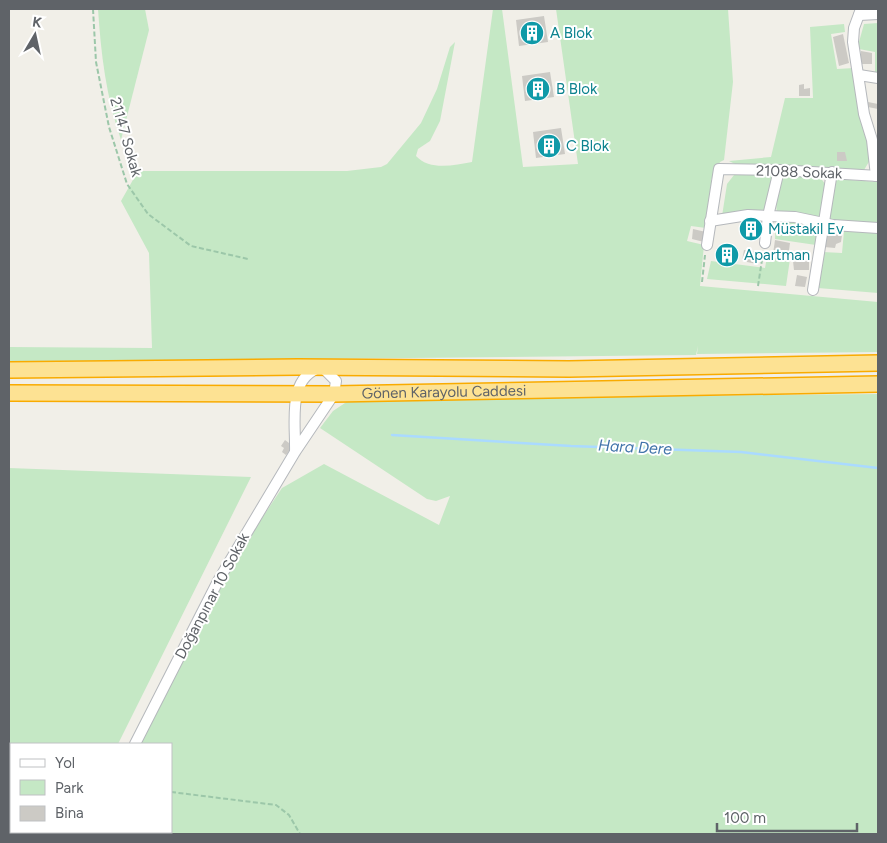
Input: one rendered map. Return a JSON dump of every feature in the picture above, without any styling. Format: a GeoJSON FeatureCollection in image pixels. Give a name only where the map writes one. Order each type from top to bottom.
{"type":"FeatureCollection","features":[{"type":"Feature","properties":{"kind":"highway","name":"Gönen Karayolu Caddesi"},"geometry":{"type":"LineString","coordinates":[[9,370],[322,367],[569,369],[878,363]]}},
{"type":"Feature","properties":{"kind":"highway","name":"Gönen Karayolu Caddesi"},"geometry":{"type":"LineString","coordinates":[[9,393],[334,394],[878,384]]}},
{"type":"Feature","properties":{"kind":"street"},"geometry":{"type":"LineString","coordinates":[[877,176],[875,140],[864,114],[853,35],[860,12],[878,14]]}},
{"type":"Feature","properties":{"kind":"street"},"geometry":{"type":"LineString","coordinates":[[860,75],[878,78]]}},
{"type":"Feature","properties":{"kind":"street","name":"21088 Sokak"},"geometry":{"type":"LineString","coordinates":[[710,221],[719,169],[832,172],[877,176]]}},
{"type":"Feature","properties":{"kind":"street"},"geometry":{"type":"LineString","coordinates":[[765,243],[768,216],[779,170]]}},
{"type":"Feature","properties":{"kind":"street"},"geometry":{"type":"LineString","coordinates":[[813,290],[832,172]]}},
{"type":"Feature","properties":{"kind":"street"},"geometry":{"type":"LineString","coordinates":[[707,245],[710,221],[748,215],[878,228]]}},
{"type":"Feature","properties":{"kind":"street"},"geometry":{"type":"LineString","coordinates":[[295,452],[297,393],[304,376],[322,367],[336,381],[334,394]]}},
{"type":"Feature","properties":{"kind":"street","name":"Doğanpınar 10 Sokak"},"geometry":{"type":"LineString","coordinates":[[135,743],[218,581],[295,452],[334,394]]}},
{"type":"Feature","properties":{"kind":"path","name":"21147 Sokak"},"geometry":{"type":"LineString","coordinates":[[93,9],[96,62],[108,127],[127,184],[148,214],[191,246],[248,259]]}},
{"type":"Feature","properties":{"kind":"path"},"geometry":{"type":"LineString","coordinates":[[758,286],[765,243]]}},
{"type":"Feature","properties":{"kind":"path"},"geometry":{"type":"LineString","coordinates":[[702,282],[707,245]]}},
{"type":"Feature","properties":{"kind":"path"},"geometry":{"type":"LineString","coordinates":[[172,792],[276,805],[289,815],[300,834]]}},
{"type":"Feature","properties":{"kind":"green space"},"geometry":{"type":"Polygon","coordinates":[[[98,9],[145,9],[149,30],[121,140],[111,108],[105,75],[98,9]]]}},
{"type":"Feature","properties":{"kind":"green space"},"geometry":{"type":"Polygon","coordinates":[[[493,9],[502,9],[523,167],[578,164],[556,9],[728,9],[733,82],[724,160],[720,162],[711,180],[714,182],[706,228],[691,226],[687,241],[704,245],[700,286],[878,302],[878,352],[697,354],[698,346],[696,355],[9,362],[9,347],[152,348],[149,253],[121,201],[138,171],[347,171],[381,167],[387,164],[421,123],[437,89],[450,47],[455,42],[440,121],[430,141],[418,149],[416,156],[428,164],[442,166],[472,162],[493,9]]]}},
{"type":"Feature","properties":{"kind":"green space"},"geometry":{"type":"Polygon","coordinates":[[[878,23],[878,74],[875,73],[875,52],[859,49],[859,42],[864,24],[878,23]]]}},
{"type":"Feature","properties":{"kind":"green space"},"geometry":{"type":"Polygon","coordinates":[[[844,24],[845,32],[831,34],[837,69],[854,68],[858,112],[869,147],[870,160],[864,170],[735,164],[729,161],[771,157],[785,98],[813,98],[810,27],[844,24]]]}},
{"type":"Feature","properties":{"kind":"green space"},"geometry":{"type":"Polygon","coordinates":[[[767,173],[773,177],[766,210],[722,216],[727,184],[734,175],[767,173]]]}},
{"type":"Feature","properties":{"kind":"green space"},"geometry":{"type":"Polygon","coordinates":[[[795,173],[820,177],[825,184],[820,218],[777,214],[776,204],[783,177],[795,173]]]}},
{"type":"Feature","properties":{"kind":"green space"},"geometry":{"type":"Polygon","coordinates":[[[837,179],[878,182],[878,225],[828,221],[833,183],[837,179]]]}},
{"type":"Feature","properties":{"kind":"green space"},"geometry":{"type":"Polygon","coordinates":[[[797,219],[820,226],[816,245],[775,239],[776,220],[797,219]]]}},
{"type":"Feature","properties":{"kind":"green space"},"geometry":{"type":"Polygon","coordinates":[[[844,231],[878,232],[878,293],[818,288],[823,252],[842,253],[844,231]]]}},
{"type":"Feature","properties":{"kind":"green space"},"geometry":{"type":"Polygon","coordinates":[[[767,257],[790,259],[786,286],[707,279],[711,261],[765,268],[767,257]]]}},
{"type":"Feature","properties":{"kind":"green space"},"geometry":{"type":"Polygon","coordinates":[[[878,394],[878,834],[90,834],[172,833],[172,743],[141,743],[240,551],[282,488],[324,464],[439,525],[450,496],[436,501],[427,499],[320,428],[333,411],[351,399],[878,394]]]}},
{"type":"Feature","properties":{"kind":"green space"},"geometry":{"type":"Polygon","coordinates":[[[9,468],[251,477],[118,743],[10,743],[10,833],[60,833],[9,834],[9,468]]]}},
{"type":"Feature","properties":{"kind":"building","name":"A Blok"},"geometry":{"type":"Polygon","coordinates":[[[544,16],[548,42],[519,46],[516,20],[544,16]]]}},
{"type":"Feature","properties":{"kind":"building"},"geometry":{"type":"Polygon","coordinates":[[[843,34],[849,63],[839,66],[833,37],[843,34]]]}},
{"type":"Feature","properties":{"kind":"building"},"geometry":{"type":"Polygon","coordinates":[[[861,51],[872,53],[872,64],[861,64],[861,51]]]}},
{"type":"Feature","properties":{"kind":"building","name":"B Blok"},"geometry":{"type":"Polygon","coordinates":[[[550,72],[554,97],[525,101],[522,76],[550,72]]]}},
{"type":"Feature","properties":{"kind":"building"},"geometry":{"type":"Polygon","coordinates":[[[804,84],[804,89],[810,88],[810,96],[799,96],[799,85],[804,84]]]}},
{"type":"Feature","properties":{"kind":"building"},"geometry":{"type":"Polygon","coordinates":[[[868,102],[878,104],[878,109],[868,107],[868,102]]]}},
{"type":"Feature","properties":{"kind":"building","name":"C Blok"},"geometry":{"type":"Polygon","coordinates":[[[561,128],[565,154],[536,158],[533,132],[561,128]]]}},
{"type":"Feature","properties":{"kind":"building"},"geometry":{"type":"Polygon","coordinates":[[[837,152],[845,152],[847,161],[837,161],[837,152]]]}},
{"type":"Feature","properties":{"kind":"building","name":"Müstakil Ev"},"geometry":{"type":"Polygon","coordinates":[[[743,219],[762,223],[760,235],[740,232],[743,219]]]}},
{"type":"Feature","properties":{"kind":"building"},"geometry":{"type":"Polygon","coordinates":[[[693,229],[706,232],[704,242],[692,239],[693,229]]]}},
{"type":"Feature","properties":{"kind":"building","name":"Apartman"},"geometry":{"type":"Polygon","coordinates":[[[826,233],[842,235],[841,242],[836,244],[835,248],[824,247],[826,233]]]}},
{"type":"Feature","properties":{"kind":"building","name":"Apartman"},"geometry":{"type":"Polygon","coordinates":[[[775,240],[790,243],[788,257],[773,254],[775,240]]]}},
{"type":"Feature","properties":{"kind":"building","name":"Apartman"},"geometry":{"type":"Polygon","coordinates":[[[718,246],[738,249],[735,262],[716,259],[718,246]]]}},
{"type":"Feature","properties":{"kind":"building","name":"Müstakil Ev"},"geometry":{"type":"Polygon","coordinates":[[[744,250],[759,252],[757,264],[742,261],[744,250]]]}},
{"type":"Feature","properties":{"kind":"building","name":"Apartman"},"geometry":{"type":"Polygon","coordinates":[[[795,259],[809,261],[809,270],[794,270],[793,261],[795,259]]]}},
{"type":"Feature","properties":{"kind":"building","name":"Apartman"},"geometry":{"type":"Polygon","coordinates":[[[797,275],[807,277],[805,287],[795,286],[797,275]]]}},
{"type":"Feature","properties":{"kind":"building"},"geometry":{"type":"Polygon","coordinates":[[[285,440],[293,446],[286,455],[282,452],[284,448],[281,446],[285,440]]]}},
{"type":"Feature","properties":{"kind":"waterway","name":"Hara Dere"},"geometry":{"type":"LineString","coordinates":[[392,435],[571,446],[741,452],[878,468]]}},
{"type":"Feature","properties":{"kind":"place","name":"A Blok"},"geometry":{"type":"Point","coordinates":[532,33]}},
{"type":"Feature","properties":{"kind":"place","name":"B Blok"},"geometry":{"type":"Point","coordinates":[538,89]}},
{"type":"Feature","properties":{"kind":"place","name":"C Blok"},"geometry":{"type":"Point","coordinates":[549,146]}},
{"type":"Feature","properties":{"kind":"place","name":"Müstakil Ev"},"geometry":{"type":"Point","coordinates":[751,229]}},
{"type":"Feature","properties":{"kind":"place","name":"Apartman"},"geometry":{"type":"Point","coordinates":[727,255]}}]}
